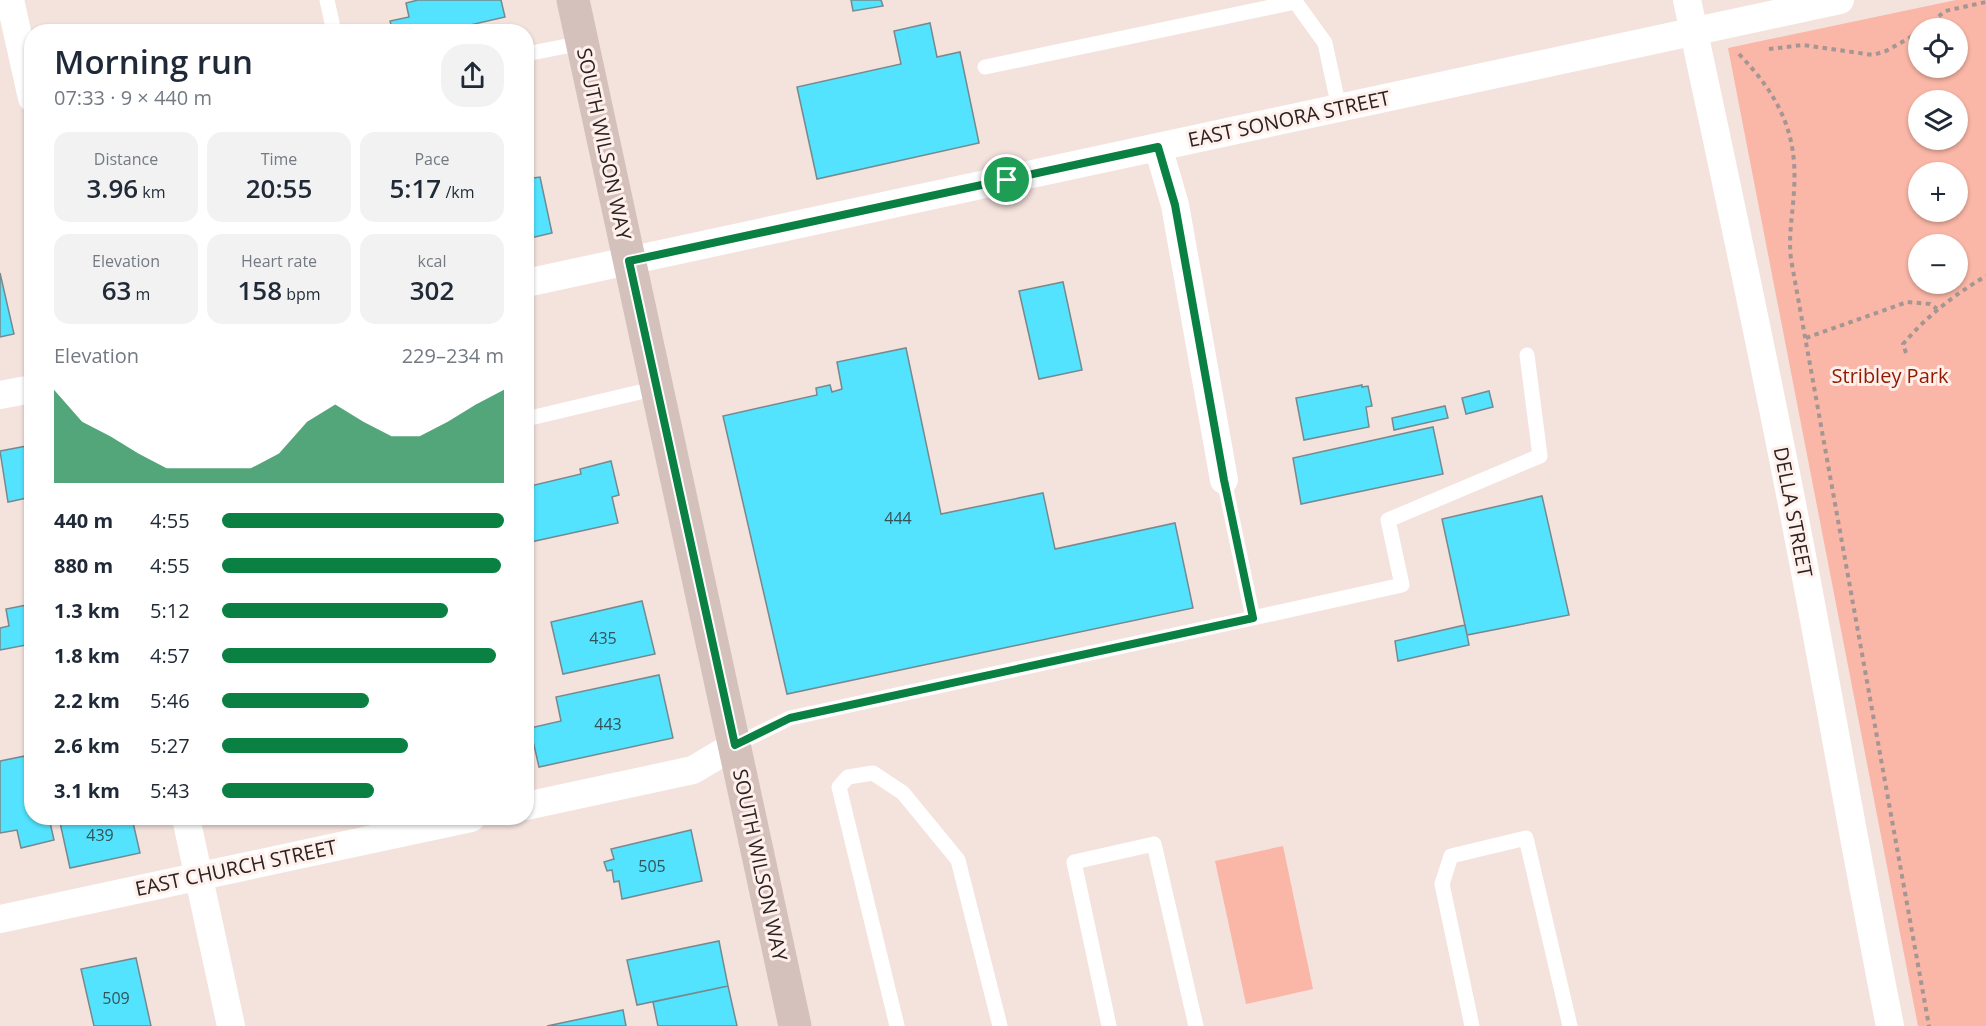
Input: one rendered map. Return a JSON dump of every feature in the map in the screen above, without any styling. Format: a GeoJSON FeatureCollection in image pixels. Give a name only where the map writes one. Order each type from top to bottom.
{"type":"FeatureCollection","features":[{"type":"Feature","properties":{"kind":"main road","name":"SOUTH WILSON WAY"},"geometry":{"type":"LineString","coordinates":[[573,0],[795,1026]]}},
{"type":"Feature","properties":{"kind":"street"},"geometry":{"type":"LineString","coordinates":[[10,0],[24,62]]}},
{"type":"Feature","properties":{"kind":"street","name":"DELLA STREET"},"geometry":{"type":"LineString","coordinates":[[1688,0],[1797,531],[1850,823],[1890,1026]]}},
{"type":"Feature","properties":{"kind":"street","name":"EAST SONORA STREET"},"geometry":{"type":"LineString","coordinates":[[534,281],[1840,0]]}},
{"type":"Feature","properties":{"kind":"street"},"geometry":{"type":"LineString","coordinates":[[1158,147],[1175,205],[1224,480]]}},
{"type":"Feature","properties":{"kind":"street"},"geometry":{"type":"LineString","coordinates":[[0,395],[24,390]]}},
{"type":"Feature","properties":{"kind":"street"},"geometry":{"type":"LineString","coordinates":[[534,804],[693,770],[735,745]]}},
{"type":"Feature","properties":{"kind":"street"},"geometry":{"type":"LineString","coordinates":[[188,825],[231,1026]]}},
{"type":"Feature","properties":{"kind":"street","name":"EAST CHURCH STREET"},"geometry":{"type":"LineString","coordinates":[[0,919],[438,825]]}},
{"type":"Feature","properties":{"kind":"lane"},"geometry":{"type":"LineString","coordinates":[[327,0],[332,24]]}},
{"type":"Feature","properties":{"kind":"lane"},"geometry":{"type":"LineString","coordinates":[[985,67],[1294,1],[1324,43],[1339,108]]}},
{"type":"Feature","properties":{"kind":"lane"},"geometry":{"type":"LineString","coordinates":[[534,52],[582,43]]}},
{"type":"Feature","properties":{"kind":"lane"},"geometry":{"type":"LineString","coordinates":[[735,745],[790,718],[1402,585],[1388,520],[1540,456],[1527,355]]}},
{"type":"Feature","properties":{"kind":"lane"},"geometry":{"type":"LineString","coordinates":[[534,417],[657,388]]}},
{"type":"Feature","properties":{"kind":"lane"},"geometry":{"type":"LineString","coordinates":[[1224,480],[1253,618]]}},
{"type":"Feature","properties":{"kind":"lane"},"geometry":{"type":"LineString","coordinates":[[897,1026],[840,787],[848,777],[873,773],[903,793],[958,860],[1000,1026]]}},
{"type":"Feature","properties":{"kind":"lane"},"geometry":{"type":"LineString","coordinates":[[1472,1026],[1442,884],[1451,856],[1526,838],[1570,1026]]}},
{"type":"Feature","properties":{"kind":"lane"},"geometry":{"type":"LineString","coordinates":[[1109,1026],[1074,862],[1154,844],[1196,1026]]}},
{"type":"Feature","properties":{"kind":"path"},"geometry":{"type":"LineString","coordinates":[[1937,18],[1945,11],[1986,2]]}},
{"type":"Feature","properties":{"kind":"path"},"geometry":{"type":"LineString","coordinates":[[1759,51],[1803,45],[1873,55],[1908,38]]}},
{"type":"Feature","properties":{"kind":"path"},"geometry":{"type":"LineString","coordinates":[[1749,52],[1739,54],[1773,94],[1785,118],[1793,144],[1795,179],[1789,239],[1929,1026]]}},
{"type":"Feature","properties":{"kind":"path"},"geometry":{"type":"LineString","coordinates":[[1906,353],[1903,344],[1937,309],[1986,276]]}},
{"type":"Feature","properties":{"kind":"path"},"geometry":{"type":"LineString","coordinates":[[1806,338],[1907,302],[1930,304],[1937,309]]}},
{"type":"Feature","properties":{"kind":"green space","name":"Stribley Park"},"geometry":{"type":"Polygon","coordinates":[[[1956,0],[1986,0],[1986,1026],[1918,1026],[1728,48],[1956,0]]]}},
{"type":"Feature","properties":{"kind":"green space"},"geometry":{"type":"Polygon","coordinates":[[[1283,846],[1313,989],[1246,1004],[1215,861],[1283,846]]]}},
{"type":"Feature","properties":{"kind":"building"},"geometry":{"type":"Polygon","coordinates":[[[418,0],[501,0],[505,17],[475,24],[391,24],[390,21],[409,17],[406,3],[418,0]]]}},
{"type":"Feature","properties":{"kind":"building"},"geometry":{"type":"Polygon","coordinates":[[[851,0],[881,0],[883,6],[853,11],[851,0]]]}},
{"type":"Feature","properties":{"kind":"building"},"geometry":{"type":"Polygon","coordinates":[[[930,23],[937,57],[960,52],[979,143],[817,179],[797,87],[901,64],[894,31],[930,23]]]}},
{"type":"Feature","properties":{"kind":"building"},"geometry":{"type":"Polygon","coordinates":[[[540,177],[552,233],[534,237],[534,178],[540,177]]]}},
{"type":"Feature","properties":{"kind":"building"},"geometry":{"type":"Polygon","coordinates":[[[0,273],[14,334],[0,337],[0,273]]]}},
{"type":"Feature","properties":{"kind":"building"},"geometry":{"type":"Polygon","coordinates":[[[1063,282],[1082,370],[1039,379],[1019,291],[1063,282]]]}},
{"type":"Feature","properties":{"kind":"building"},"geometry":{"type":"Polygon","coordinates":[[[906,348],[941,514],[1043,493],[1055,549],[1175,523],[1193,608],[787,694],[723,416],[817,395],[816,388],[830,385],[832,392],[842,389],[837,362],[906,348]]]}},
{"type":"Feature","properties":{"kind":"building"},"geometry":{"type":"Polygon","coordinates":[[[1362,385],[1362,387],[1368,386],[1372,406],[1366,407],[1369,427],[1304,440],[1296,398],[1362,385]]]}},
{"type":"Feature","properties":{"kind":"building"},"geometry":{"type":"Polygon","coordinates":[[[1489,391],[1493,407],[1466,414],[1462,398],[1489,391]]]}},
{"type":"Feature","properties":{"kind":"building"},"geometry":{"type":"Polygon","coordinates":[[[1445,406],[1448,418],[1394,430],[1392,418],[1445,406]]]}},
{"type":"Feature","properties":{"kind":"building"},"geometry":{"type":"Polygon","coordinates":[[[1433,427],[1443,474],[1301,504],[1293,458],[1433,427]]]}},
{"type":"Feature","properties":{"kind":"building"},"geometry":{"type":"Polygon","coordinates":[[[24,446],[24,499],[8,502],[0,451],[24,446]]]}},
{"type":"Feature","properties":{"kind":"building"},"geometry":{"type":"Polygon","coordinates":[[[611,461],[619,495],[612,497],[618,523],[534,541],[534,485],[581,474],[580,469],[611,461]]]}},
{"type":"Feature","properties":{"kind":"building"},"geometry":{"type":"Polygon","coordinates":[[[1542,496],[1569,615],[1467,635],[1442,519],[1542,496]]]}},
{"type":"Feature","properties":{"kind":"building"},"geometry":{"type":"Polygon","coordinates":[[[642,601],[655,654],[563,674],[551,622],[642,601]]]}},
{"type":"Feature","properties":{"kind":"building"},"geometry":{"type":"Polygon","coordinates":[[[24,606],[24,646],[0,650],[0,628],[9,626],[6,609],[24,606]]]}},
{"type":"Feature","properties":{"kind":"building"},"geometry":{"type":"Polygon","coordinates":[[[1465,625],[1469,645],[1398,661],[1395,641],[1465,625]]]}},
{"type":"Feature","properties":{"kind":"building"},"geometry":{"type":"Polygon","coordinates":[[[659,675],[673,738],[539,767],[534,745],[534,727],[561,721],[556,697],[659,675]]]}},
{"type":"Feature","properties":{"kind":"building"},"geometry":{"type":"Polygon","coordinates":[[[24,756],[24,825],[51,825],[54,840],[21,848],[17,830],[0,833],[0,761],[24,756]]]}},
{"type":"Feature","properties":{"kind":"building"},"geometry":{"type":"Polygon","coordinates":[[[61,825],[134,825],[140,853],[70,868],[61,825]]]}},
{"type":"Feature","properties":{"kind":"building"},"geometry":{"type":"Polygon","coordinates":[[[691,830],[702,881],[622,899],[619,881],[614,882],[612,870],[607,871],[604,862],[614,859],[611,849],[691,830]]]}},
{"type":"Feature","properties":{"kind":"building"},"geometry":{"type":"Polygon","coordinates":[[[719,941],[728,986],[637,1005],[627,960],[719,941]]]}},
{"type":"Feature","properties":{"kind":"building"},"geometry":{"type":"Polygon","coordinates":[[[136,958],[151,1026],[94,1026],[81,969],[136,958]]]}},
{"type":"Feature","properties":{"kind":"building"},"geometry":{"type":"Polygon","coordinates":[[[728,986],[737,1026],[658,1026],[653,1002],[728,986]]]}},
{"type":"Feature","properties":{"kind":"building"},"geometry":{"type":"Polygon","coordinates":[[[623,1010],[626,1026],[547,1026],[623,1010]]]}},
{"type":"Feature","properties":{"kind":"route"},"geometry":{"type":"LineString","coordinates":[[1158,147],[1175,205],[1237,549],[1253,618],[790,718],[735,745],[629,261],[1007,180],[1158,147]]}}]}
